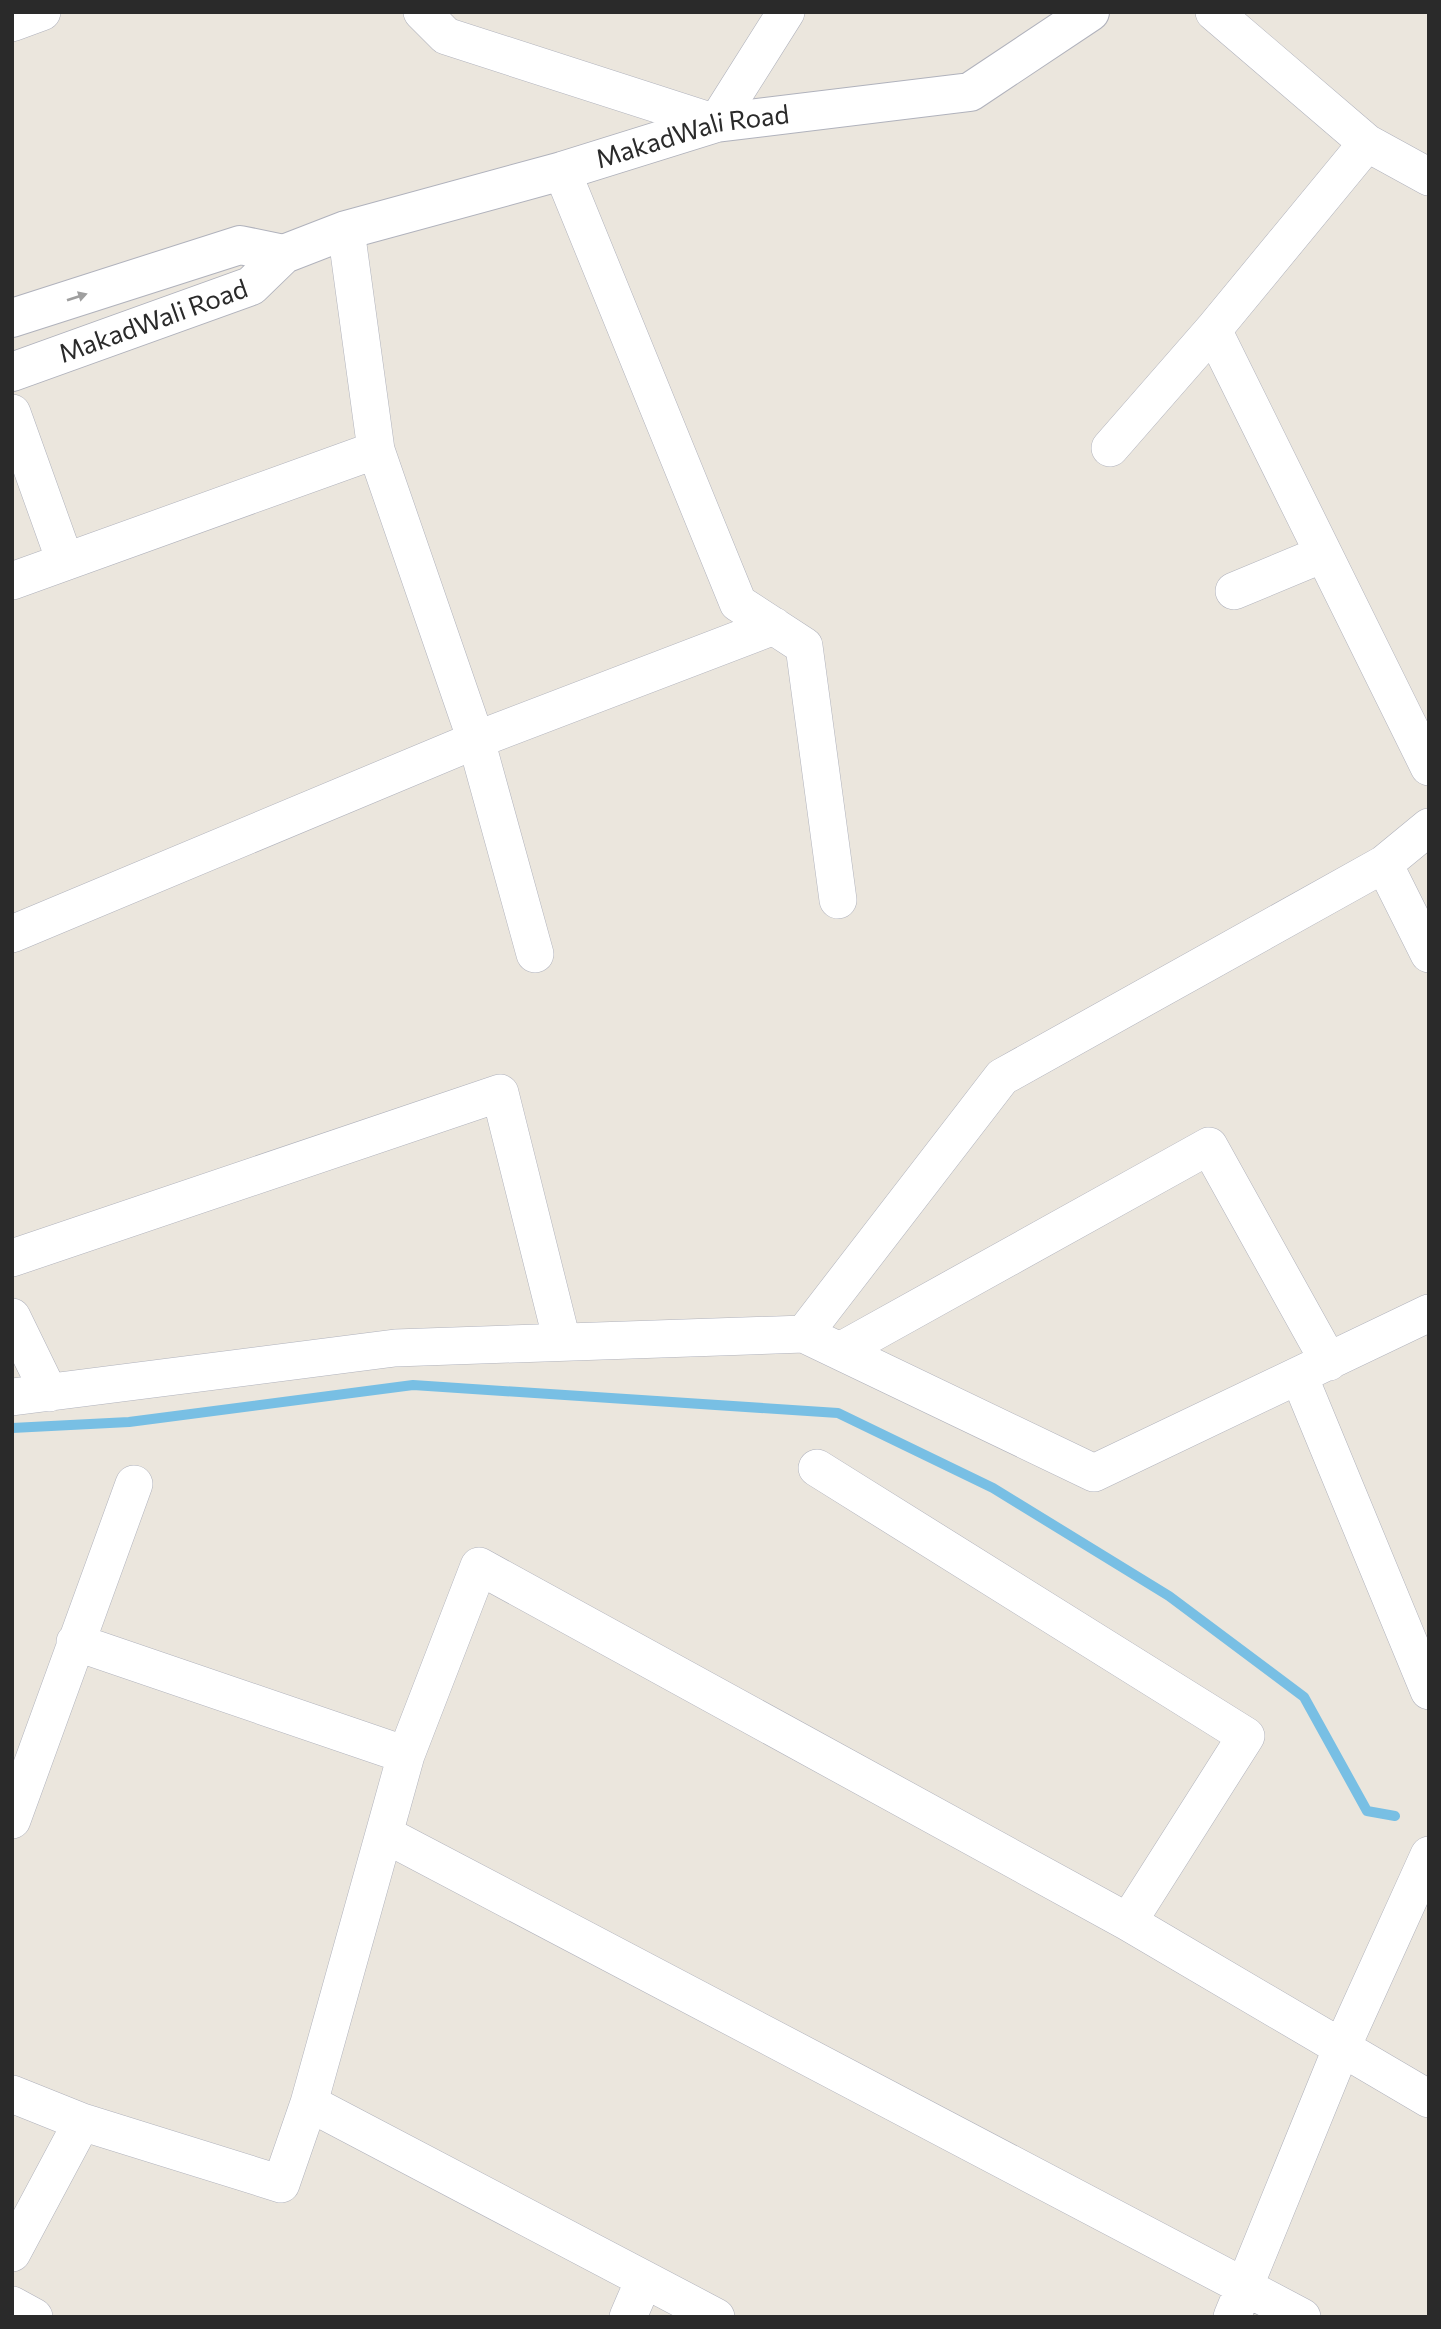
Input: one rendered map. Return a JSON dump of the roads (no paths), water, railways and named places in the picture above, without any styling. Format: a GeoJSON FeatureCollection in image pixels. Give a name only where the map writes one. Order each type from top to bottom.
{"type":"FeatureCollection","features":[{"type":"Feature","properties":{"kind":"street"},"geometry":{"type":"LineString","coordinates":[[12,23],[42,12]]}},
{"type":"Feature","properties":{"kind":"street"},"geometry":{"type":"LineString","coordinates":[[443,20],[716,123],[786,12]]}},
{"type":"Feature","properties":{"kind":"street","name":"MakadWali Road"},"geometry":{"type":"LineString","coordinates":[[12,372],[251,286],[284,254],[346,230],[562,171],[716,123],[970,92],[1090,12]]}},
{"type":"Feature","properties":{"kind":"street"},"geometry":{"type":"LineString","coordinates":[[1214,12],[1367,144],[1429,177]]}},
{"type":"Feature","properties":{"kind":"street"},"geometry":{"type":"LineString","coordinates":[[1110,448],[1213,330],[1367,144]]}},
{"type":"Feature","properties":{"kind":"street"},"geometry":{"type":"LineString","coordinates":[[562,171],[738,603],[804,646],[838,900]]}},
{"type":"Feature","properties":{"kind":"street"},"geometry":{"type":"LineString","coordinates":[[346,230],[376,450],[476,740],[536,954]]}},
{"type":"Feature","properties":{"kind":"street","name":"MakadWali Road"},"geometry":{"type":"LineString","coordinates":[[12,318],[240,245],[284,254]]}},
{"type":"Feature","properties":{"kind":"street"},"geometry":{"type":"LineString","coordinates":[[1213,330],[1429,766]]}},
{"type":"Feature","properties":{"kind":"street"},"geometry":{"type":"LineString","coordinates":[[12,413],[65,561]]}},
{"type":"Feature","properties":{"kind":"street"},"geometry":{"type":"LineString","coordinates":[[12,581],[376,450]]}},
{"type":"Feature","properties":{"kind":"street"},"geometry":{"type":"LineString","coordinates":[[1234,591],[1323,554]]}},
{"type":"Feature","properties":{"kind":"street"},"geometry":{"type":"LineString","coordinates":[[12,934],[476,740],[775,626]]}},
{"type":"Feature","properties":{"kind":"street"},"geometry":{"type":"LineString","coordinates":[[804,1334],[1002,1077],[1384,864],[1429,827]]}},
{"type":"Feature","properties":{"kind":"street"},"geometry":{"type":"LineString","coordinates":[[1384,864],[1429,954]]}},
{"type":"Feature","properties":{"kind":"street"},"geometry":{"type":"LineString","coordinates":[[12,1258],[500,1093],[562,1341]]}},
{"type":"Feature","properties":{"kind":"street"},"geometry":{"type":"LineString","coordinates":[[840,1351],[1209,1146],[1314,1369],[1429,1691]]}},
{"type":"Feature","properties":{"kind":"street"},"geometry":{"type":"LineString","coordinates":[[12,1397],[395,1348],[804,1334],[1094,1474],[1429,1314]]}},
{"type":"Feature","properties":{"kind":"street"},"geometry":{"type":"LineString","coordinates":[[12,1317],[49,1393]]}},
{"type":"Feature","properties":{"kind":"street"},"geometry":{"type":"LineString","coordinates":[[817,1468],[1246,1736],[1128,1922]]}},
{"type":"Feature","properties":{"kind":"street"},"geometry":{"type":"LineString","coordinates":[[12,1820],[134,1484]]}},
{"type":"Feature","properties":{"kind":"street"},"geometry":{"type":"LineString","coordinates":[[12,2094],[82,2122],[281,2184],[309,2104],[386,1835],[406,1755],[479,1566],[1128,1922],[1429,2099]]}},
{"type":"Feature","properties":{"kind":"street"},"geometry":{"type":"LineString","coordinates":[[75,1642],[406,1755]]}},
{"type":"Feature","properties":{"kind":"street"},"geometry":{"type":"LineString","coordinates":[[386,1835],[1238,2300],[1303,2317]]}},
{"type":"Feature","properties":{"kind":"street"},"geometry":{"type":"LineString","coordinates":[[1238,2300],[1342,2047],[1429,1855]]}},
{"type":"Feature","properties":{"kind":"street"},"geometry":{"type":"LineString","coordinates":[[309,2104],[716,2317]]}},
{"type":"Feature","properties":{"kind":"street"},"geometry":{"type":"LineString","coordinates":[[12,2253],[82,2122]]}},
{"type":"Feature","properties":{"kind":"street"},"geometry":{"type":"LineString","coordinates":[[628,2317],[644,2280]]}},
{"type":"Feature","properties":{"kind":"street"},"geometry":{"type":"LineString","coordinates":[[12,2305],[34,2317]]}},
{"type":"Feature","properties":{"kind":"waterway"},"geometry":{"type":"LineString","coordinates":[[12,1428],[129,1422],[413,1385],[838,1413],[993,1488],[1169,1596],[1304,1697],[1367,1811],[1395,1816]]}}]}
